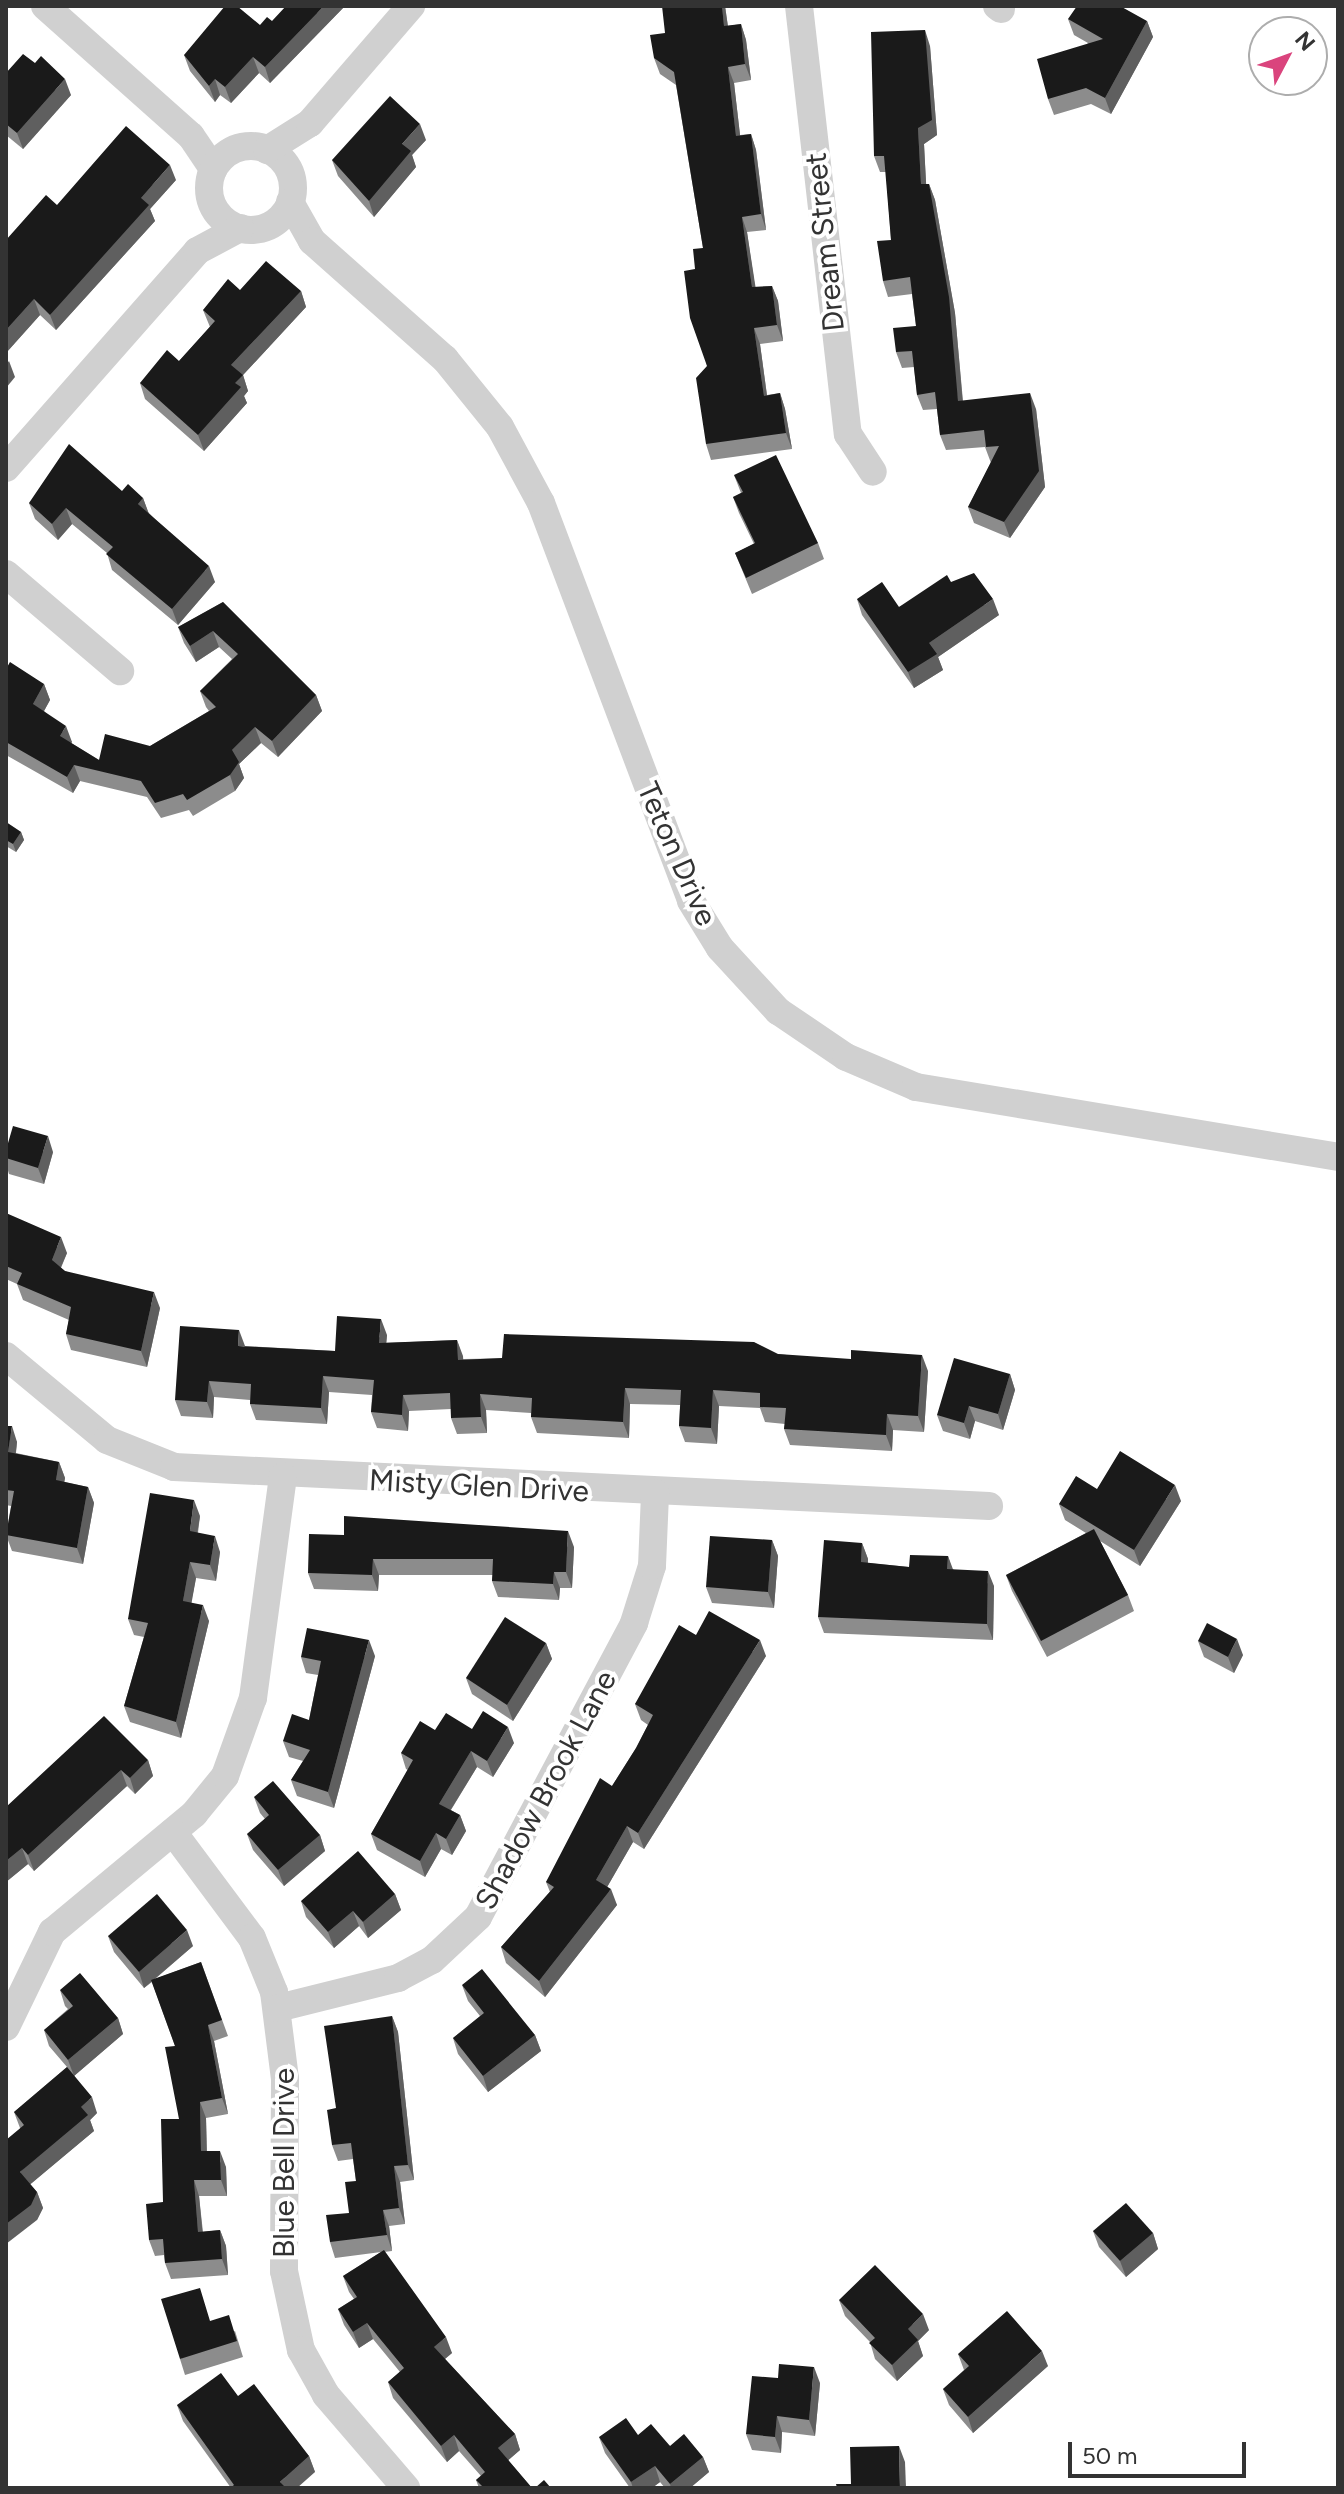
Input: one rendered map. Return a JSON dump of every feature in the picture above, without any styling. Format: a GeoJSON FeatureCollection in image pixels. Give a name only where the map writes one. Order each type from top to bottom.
{"type":"FeatureCollection","features":[{"type":"Feature","properties":{"kind":"street"},"geometry":{"type":"LineString","coordinates":[[45,6],[191,136],[213,169],[213,205],[197,251]]}},
{"type":"Feature","properties":{"kind":"street"},"geometry":{"type":"LineString","coordinates":[[191,136],[236,149],[267,150],[310,123],[411,6]]}},
{"type":"Feature","properties":{"kind":"street","name":"Dream Street"},"geometry":{"type":"LineString","coordinates":[[807,7],[848,434],[873,472]]}},
{"type":"Feature","properties":{"kind":"street"},"geometry":{"type":"LineString","coordinates":[[6,468],[197,251],[240,228],[270,225],[290,202],[289,171],[310,123]]}},
{"type":"Feature","properties":{"kind":"street"},"geometry":{"type":"LineString","coordinates":[[213,169],[236,149]]}},
{"type":"Feature","properties":{"kind":"street"},"geometry":{"type":"LineString","coordinates":[[267,150],[289,171]]}},
{"type":"Feature","properties":{"kind":"street","name":"Teton Drive"},"geometry":{"type":"LineString","coordinates":[[290,202],[312,241],[445,359],[500,427],[541,503],[691,901],[720,948],[778,1011],[846,1057],[916,1087],[1338,1157]]}},
{"type":"Feature","properties":{"kind":"street"},"geometry":{"type":"LineString","coordinates":[[213,205],[240,228]]}},
{"type":"Feature","properties":{"kind":"street","name":"Teton Drive"},"geometry":{"type":"LineString","coordinates":[[270,225],[312,241]]}},
{"type":"Feature","properties":{"kind":"street"},"geometry":{"type":"LineString","coordinates":[[6,574],[120,671]]}},
{"type":"Feature","properties":{"kind":"street","name":"Misty Glen Drive"},"geometry":{"type":"LineString","coordinates":[[6,1356],[80,1421],[142,1458],[283,1476],[989,1506]]}},
{"type":"Feature","properties":{"kind":"street"},"geometry":{"type":"LineString","coordinates":[[6,2027],[52,1932],[173,1832],[225,1776],[247,1722],[277,1560],[283,1476]]}},
{"type":"Feature","properties":{"kind":"street","name":"Shadow Brook Lane"},"geometry":{"type":"LineString","coordinates":[[278,2008],[398,1978],[432,1960],[478,1917],[634,1623],[652,1566],[655,1493]]}},
{"type":"Feature","properties":{"kind":"street","name":"Blue Bell Drive"},"geometry":{"type":"LineString","coordinates":[[173,1832],[252,1938],[278,2008],[284,2271],[296,2335],[312,2376],[406,2488]]}},
{"type":"Feature","properties":{"kind":"building"},"geometry":{"type":"Polygon","coordinates":[[[225,6],[237,6],[260,25],[267,17],[272,21],[286,6],[324,6],[265,67],[253,57],[225,87],[215,79],[209,86],[184,55],[225,6]]]}},
{"type":"Feature","properties":{"kind":"building"},"geometry":{"type":"Polygon","coordinates":[[[662,6],[722,6],[724,26],[741,24],[745,64],[728,67],[736,136],[751,134],[761,214],[742,217],[752,287],[772,286],[777,325],[754,328],[764,396],[780,393],[786,433],[706,444],[696,378],[707,366],[690,318],[684,271],[695,269],[693,249],[703,248],[674,72],[654,58],[650,35],[665,33],[662,6]]]}},
{"type":"Feature","properties":{"kind":"building"},"geometry":{"type":"Polygon","coordinates":[[[1077,6],[1120,6],[1147,21],[1105,98],[1086,88],[1048,99],[1037,59],[1103,39],[1068,19],[1077,6]]]}},
{"type":"Feature","properties":{"kind":"building"},"geometry":{"type":"Polygon","coordinates":[[[925,30],[932,120],[918,128],[921,184],[929,184],[949,297],[958,401],[1030,393],[1039,471],[1004,522],[968,507],[999,446],[986,447],[984,430],[940,435],[935,392],[917,395],[912,351],[896,352],[893,328],[916,326],[910,277],[883,281],[877,241],[891,240],[884,156],[874,156],[871,32],[925,30]]]}},
{"type":"Feature","properties":{"kind":"building"},"geometry":{"type":"Polygon","coordinates":[[[23,54],[35,63],[41,56],[65,79],[17,133],[6,124],[6,73],[23,54]]]}},
{"type":"Feature","properties":{"kind":"building"},"geometry":{"type":"Polygon","coordinates":[[[390,96],[420,124],[402,144],[411,151],[369,201],[332,160],[390,96]]]}},
{"type":"Feature","properties":{"kind":"building"},"geometry":{"type":"Polygon","coordinates":[[[126,126],[170,165],[141,198],[149,205],[50,315],[34,299],[6,330],[6,240],[46,195],[57,205],[126,126]]]}},
{"type":"Feature","properties":{"kind":"building"},"geometry":{"type":"Polygon","coordinates":[[[266,261],[301,291],[231,365],[243,375],[235,383],[241,387],[198,435],[140,383],[167,350],[179,361],[215,321],[203,310],[228,279],[240,290],[266,261]]]}},
{"type":"Feature","properties":{"kind":"building"},"geometry":{"type":"Polygon","coordinates":[[[69,444],[122,491],[128,484],[143,498],[138,504],[209,566],[172,609],[106,554],[113,547],[66,508],[52,524],[29,503],[69,444]]]}},
{"type":"Feature","properties":{"kind":"building"},"geometry":{"type":"Polygon","coordinates":[[[776,455],[818,543],[746,578],[735,553],[755,543],[733,497],[743,492],[734,475],[776,455]]]}},
{"type":"Feature","properties":{"kind":"building"},"geometry":{"type":"Polygon","coordinates":[[[974,573],[993,599],[929,643],[937,654],[908,672],[857,599],[882,582],[899,607],[947,575],[951,582],[974,573]]]}},
{"type":"Feature","properties":{"kind":"building"},"geometry":{"type":"Polygon","coordinates":[[[223,602],[316,695],[272,741],[255,727],[232,750],[239,762],[230,775],[187,800],[183,794],[155,803],[141,781],[74,765],[67,777],[6,742],[6,669],[10,662],[44,684],[33,704],[66,726],[60,736],[99,760],[105,734],[150,746],[216,707],[200,691],[238,654],[213,631],[190,646],[178,627],[223,602]]]}},
{"type":"Feature","properties":{"kind":"building"},"geometry":{"type":"Polygon","coordinates":[[[6,822],[21,832],[13,844],[6,840],[6,822]]]}},
{"type":"Feature","properties":{"kind":"building"},"geometry":{"type":"Polygon","coordinates":[[[13,1126],[48,1136],[38,1168],[6,1158],[13,1126]]]}},
{"type":"Feature","properties":{"kind":"building"},"geometry":{"type":"Polygon","coordinates":[[[6,1213],[61,1237],[52,1260],[65,1271],[154,1292],[141,1351],[66,1334],[71,1307],[17,1284],[22,1273],[6,1266],[6,1213]]]}},
{"type":"Feature","properties":{"kind":"building"},"geometry":{"type":"Polygon","coordinates":[[[337,1316],[381,1319],[379,1343],[457,1340],[458,1360],[502,1358],[504,1334],[754,1342],[778,1354],[851,1359],[851,1350],[922,1355],[918,1416],[887,1414],[886,1435],[784,1429],[786,1408],[760,1407],[760,1393],[713,1390],[711,1428],[679,1426],[681,1390],[625,1388],[623,1422],[531,1417],[532,1398],[480,1394],[481,1417],[451,1418],[450,1393],[403,1395],[402,1415],[371,1412],[374,1380],[323,1376],[321,1408],[250,1404],[251,1384],[209,1381],[207,1402],[175,1400],[180,1326],[239,1330],[238,1346],[335,1351],[337,1316]]]}},
{"type":"Feature","properties":{"kind":"building"},"geometry":{"type":"Polygon","coordinates":[[[954,1358],[1010,1374],[998,1414],[969,1406],[964,1423],[937,1415],[954,1358]]]}},
{"type":"Feature","properties":{"kind":"building"},"geometry":{"type":"Polygon","coordinates":[[[6,1426],[12,1426],[8,1452],[59,1462],[56,1480],[88,1487],[77,1548],[6,1535],[14,1491],[6,1490],[6,1426]]]}},
{"type":"Feature","properties":{"kind":"building"},"geometry":{"type":"Polygon","coordinates":[[[1120,1451],[1175,1485],[1134,1550],[1059,1504],[1076,1476],[1097,1489],[1120,1451]]]}},
{"type":"Feature","properties":{"kind":"building"},"geometry":{"type":"Polygon","coordinates":[[[150,1493],[194,1500],[190,1531],[215,1536],[210,1565],[190,1562],[183,1601],[203,1605],[176,1722],[124,1706],[148,1623],[128,1619],[150,1493]]]}},
{"type":"Feature","properties":{"kind":"building"},"geometry":{"type":"Polygon","coordinates":[[[344,1516],[568,1531],[566,1572],[554,1572],[553,1584],[492,1581],[493,1559],[373,1559],[372,1575],[308,1573],[309,1534],[344,1535],[344,1516]]]}},
{"type":"Feature","properties":{"kind":"building"},"geometry":{"type":"Polygon","coordinates":[[[1094,1529],[1128,1595],[1041,1641],[1006,1575],[1094,1529]]]}},
{"type":"Feature","properties":{"kind":"building"},"geometry":{"type":"Polygon","coordinates":[[[710,1536],[772,1540],[768,1592],[706,1587],[710,1536]]]}},
{"type":"Feature","properties":{"kind":"building"},"geometry":{"type":"Polygon","coordinates":[[[824,1540],[862,1543],[861,1562],[909,1567],[910,1555],[948,1556],[947,1569],[988,1571],[987,1624],[818,1617],[824,1540]]]}},
{"type":"Feature","properties":{"kind":"building"},"geometry":{"type":"Polygon","coordinates":[[[709,1611],[760,1640],[638,1833],[627,1826],[596,1880],[611,1889],[539,1981],[501,1947],[554,1887],[546,1882],[600,1778],[612,1786],[636,1748],[653,1715],[635,1704],[679,1625],[696,1635],[709,1611]]]}},
{"type":"Feature","properties":{"kind":"building"},"geometry":{"type":"Polygon","coordinates":[[[505,1617],[546,1643],[507,1705],[466,1678],[505,1617]]]}},
{"type":"Feature","properties":{"kind":"building"},"geometry":{"type":"Polygon","coordinates":[[[1207,1623],[1237,1639],[1228,1657],[1198,1641],[1207,1623]]]}},
{"type":"Feature","properties":{"kind":"building"},"geometry":{"type":"Polygon","coordinates":[[[307,1628],[369,1640],[328,1792],[291,1780],[310,1750],[283,1741],[292,1714],[309,1720],[321,1661],[301,1657],[307,1628]]]}},
{"type":"Feature","properties":{"kind":"building"},"geometry":{"type":"Polygon","coordinates":[[[483,1711],[508,1727],[487,1761],[471,1751],[439,1804],[460,1815],[446,1839],[436,1833],[420,1861],[371,1834],[413,1760],[401,1753],[420,1721],[435,1730],[446,1713],[472,1729],[483,1711]]]}},
{"type":"Feature","properties":{"kind":"building"},"geometry":{"type":"Polygon","coordinates":[[[104,1716],[148,1760],[130,1778],[121,1770],[28,1855],[22,1848],[6,1861],[6,1807],[104,1716]]]}},
{"type":"Feature","properties":{"kind":"building"},"geometry":{"type":"Polygon","coordinates":[[[273,1781],[320,1835],[278,1870],[247,1834],[269,1815],[254,1797],[273,1781]]]}},
{"type":"Feature","properties":{"kind":"building"},"geometry":{"type":"Polygon","coordinates":[[[358,1851],[395,1894],[363,1922],[353,1911],[328,1932],[301,1901],[358,1851]]]}},
{"type":"Feature","properties":{"kind":"building"},"geometry":{"type":"Polygon","coordinates":[[[157,1894],[187,1930],[139,1972],[108,1936],[157,1894]]]}},
{"type":"Feature","properties":{"kind":"building"},"geometry":{"type":"Polygon","coordinates":[[[201,1962],[222,2020],[208,2025],[222,2098],[200,2102],[201,2151],[220,2151],[221,2180],[194,2180],[198,2232],[220,2230],[222,2259],[165,2263],[163,2239],[149,2240],[146,2204],[163,2202],[161,2119],[179,2119],[165,2047],[175,2046],[151,1980],[201,1962]]]}},
{"type":"Feature","properties":{"kind":"building"},"geometry":{"type":"Polygon","coordinates":[[[482,1969],[535,2035],[483,2076],[453,2038],[484,2013],[462,1985],[482,1969]]]}},
{"type":"Feature","properties":{"kind":"building"},"geometry":{"type":"Polygon","coordinates":[[[80,1973],[118,2018],[68,2060],[44,2030],[73,2006],[60,1990],[80,1973]]]}},
{"type":"Feature","properties":{"kind":"building"},"geometry":{"type":"Polygon","coordinates":[[[392,2016],[408,2165],[394,2166],[399,2208],[383,2210],[387,2235],[330,2242],[326,2215],[349,2213],[345,2182],[356,2181],[351,2143],[332,2145],[327,2110],[336,2108],[324,2026],[392,2016]]]}},
{"type":"Feature","properties":{"kind":"building"},"geometry":{"type":"Polygon","coordinates":[[[67,2067],[92,2097],[81,2107],[88,2115],[20,2172],[37,2192],[31,2205],[6,2224],[6,2140],[24,2125],[14,2112],[67,2067]]]}},
{"type":"Feature","properties":{"kind":"building"},"geometry":{"type":"Polygon","coordinates":[[[1126,2203],[1153,2233],[1120,2261],[1093,2231],[1126,2203]]]}},
{"type":"Feature","properties":{"kind":"building"},"geometry":{"type":"Polygon","coordinates":[[[384,2250],[446,2337],[434,2347],[515,2434],[498,2448],[532,2488],[484,2488],[476,2480],[485,2472],[454,2435],[441,2446],[388,2382],[404,2368],[367,2323],[353,2332],[338,2309],[357,2297],[343,2276],[384,2250]]]}},
{"type":"Feature","properties":{"kind":"building"},"geometry":{"type":"Polygon","coordinates":[[[875,2265],[923,2314],[908,2329],[918,2340],[892,2365],[869,2343],[875,2338],[839,2300],[875,2265]]]}},
{"type":"Feature","properties":{"kind":"building"},"geometry":{"type":"Polygon","coordinates":[[[200,2288],[210,2321],[229,2315],[237,2341],[180,2359],[161,2299],[200,2288]]]}},
{"type":"Feature","properties":{"kind":"building"},"geometry":{"type":"Polygon","coordinates":[[[1007,2311],[1042,2351],[968,2417],[943,2389],[969,2366],[958,2354],[1007,2311]]]}},
{"type":"Feature","properties":{"kind":"building"},"geometry":{"type":"Polygon","coordinates":[[[779,2364],[814,2367],[809,2420],[777,2416],[775,2437],[746,2434],[752,2376],[778,2378],[779,2364]]]}},
{"type":"Feature","properties":{"kind":"building"},"geometry":{"type":"Polygon","coordinates":[[[221,2373],[238,2396],[254,2384],[309,2456],[280,2482],[286,2488],[230,2488],[234,2485],[177,2405],[221,2373]]]}},
{"type":"Feature","properties":{"kind":"building"},"geometry":{"type":"Polygon","coordinates":[[[626,2418],[638,2435],[651,2424],[670,2446],[684,2434],[703,2457],[670,2484],[655,2466],[631,2482],[599,2437],[626,2418]]]}},
{"type":"Feature","properties":{"kind":"building"},"geometry":{"type":"Polygon","coordinates":[[[899,2446],[900,2488],[837,2488],[836,2484],[851,2484],[850,2447],[899,2446]]]}},
{"type":"Feature","properties":{"kind":"building"},"geometry":{"type":"Polygon","coordinates":[[[544,2480],[551,2488],[535,2488],[544,2480]]]}}]}
